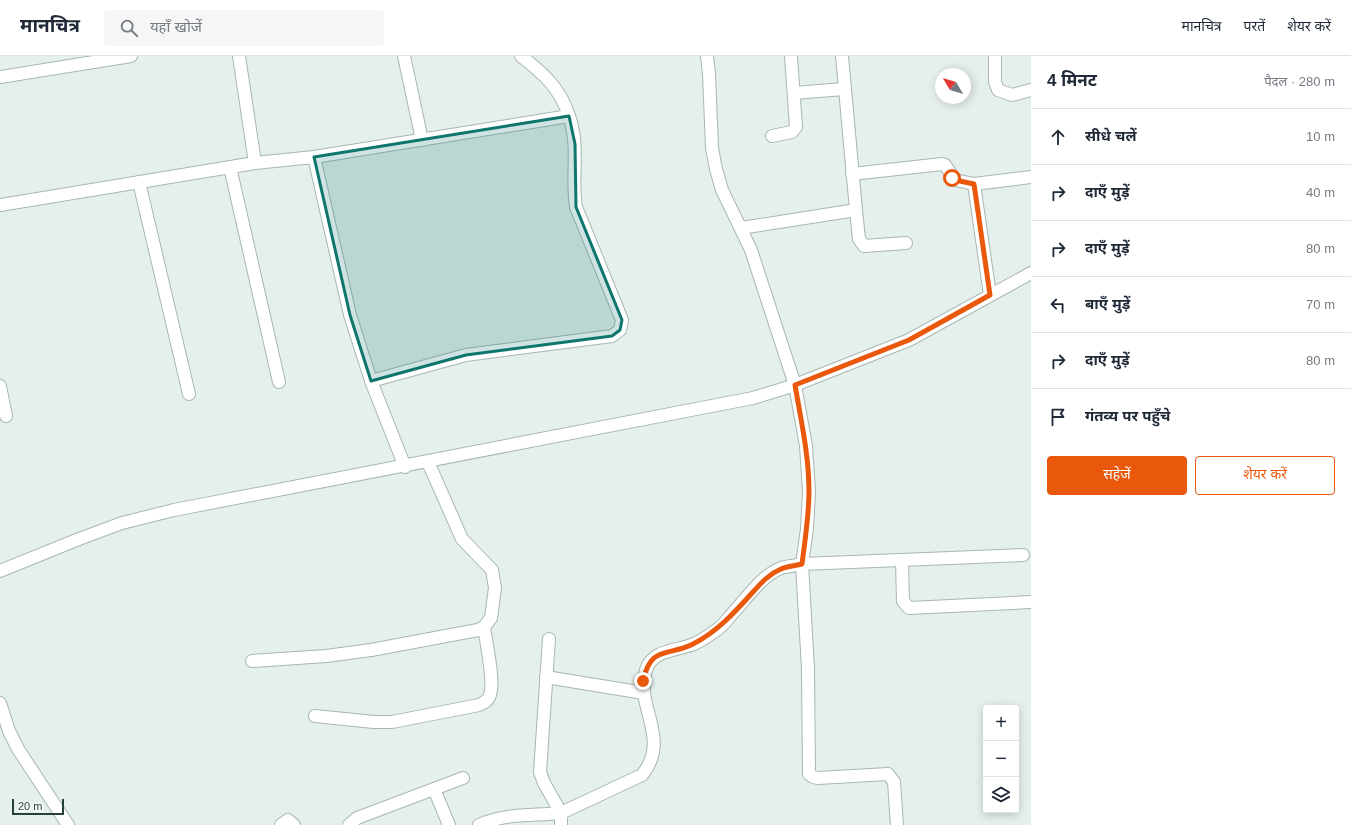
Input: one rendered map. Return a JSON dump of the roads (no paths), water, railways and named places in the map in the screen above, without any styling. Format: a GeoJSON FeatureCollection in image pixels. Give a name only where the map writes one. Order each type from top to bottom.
{"type":"FeatureCollection","features":[{"type":"Feature","properties":{"kind":"street"},"geometry":{"type":"LineString","coordinates":[[0,77],[131,56]]}},
{"type":"Feature","properties":{"kind":"street"},"geometry":{"type":"LineString","coordinates":[[239,56],[255,163]]}},
{"type":"Feature","properties":{"kind":"street"},"geometry":{"type":"LineString","coordinates":[[404,56],[422,140]]}},
{"type":"Feature","properties":{"kind":"street"},"geometry":{"type":"LineString","coordinates":[[371,380],[466,355],[612,336],[620,330],[622,320],[576,207],[574,196],[575,144],[564,100],[557,89],[521,56]]}},
{"type":"Feature","properties":{"kind":"street"},"geometry":{"type":"LineString","coordinates":[[707,56],[714,162],[722,190],[742,228],[753,256],[795,385],[806,446],[809,491],[807,529],[802,564],[808,669],[809,774],[818,778],[888,774],[894,782],[897,825]]}},
{"type":"Feature","properties":{"kind":"street"},"geometry":{"type":"LineString","coordinates":[[772,136],[792,132],[796,127],[791,56]]}},
{"type":"Feature","properties":{"kind":"street"},"geometry":{"type":"LineString","coordinates":[[842,56],[859,239],[864,246],[906,242]]}},
{"type":"Feature","properties":{"kind":"street"},"geometry":{"type":"LineString","coordinates":[[995,56],[995,82],[998,90],[1012,95],[1031,90]]}},
{"type":"Feature","properties":{"kind":"street"},"geometry":{"type":"LineString","coordinates":[[794,93],[844,89]]}},
{"type":"Feature","properties":{"kind":"street"},"geometry":{"type":"LineString","coordinates":[[0,205],[255,163],[314,157],[569,116]]}},
{"type":"Feature","properties":{"kind":"street"},"geometry":{"type":"LineString","coordinates":[[314,157],[350,315],[371,380],[405,467]]}},
{"type":"Feature","properties":{"kind":"street"},"geometry":{"type":"LineString","coordinates":[[852,174],[942,164],[955,180],[974,184],[1031,177]]}},
{"type":"Feature","properties":{"kind":"street"},"geometry":{"type":"LineString","coordinates":[[230,167],[279,382]]}},
{"type":"Feature","properties":{"kind":"street"},"geometry":{"type":"LineString","coordinates":[[139,182],[189,394]]}},
{"type":"Feature","properties":{"kind":"street"},"geometry":{"type":"LineString","coordinates":[[974,184],[990,295]]}},
{"type":"Feature","properties":{"kind":"street"},"geometry":{"type":"LineString","coordinates":[[742,228],[856,210]]}},
{"type":"Feature","properties":{"kind":"street"},"geometry":{"type":"LineString","coordinates":[[0,571],[79,538],[122,523],[174,510],[405,467],[752,398],[795,385],[909,340],[1031,273]]}},
{"type":"Feature","properties":{"kind":"street"},"geometry":{"type":"LineString","coordinates":[[0,386],[6,416]]}},
{"type":"Feature","properties":{"kind":"street"},"geometry":{"type":"LineString","coordinates":[[252,661],[326,656],[371,650],[478,630],[484,627],[491,618],[494,588],[492,570],[462,539],[428,462]]}},
{"type":"Feature","properties":{"kind":"street"},"geometry":{"type":"LineString","coordinates":[[479,825],[493,818],[511,816],[561,819],[642,774],[650,765],[654,736],[644,693],[643,681],[646,669],[653,658],[666,652],[692,645],[717,630],[767,577],[781,568],[802,564],[1023,555]]}},
{"type":"Feature","properties":{"kind":"street"},"geometry":{"type":"LineString","coordinates":[[902,560],[903,601],[909,608],[1031,602]]}},
{"type":"Feature","properties":{"kind":"street"},"geometry":{"type":"LineString","coordinates":[[315,716],[374,722],[392,722],[487,701],[492,685],[484,627]]}},
{"type":"Feature","properties":{"kind":"street"},"geometry":{"type":"LineString","coordinates":[[549,638],[540,772],[561,819]]}},
{"type":"Feature","properties":{"kind":"street"},"geometry":{"type":"LineString","coordinates":[[546,677],[644,693]]}},
{"type":"Feature","properties":{"kind":"street"},"geometry":{"type":"LineString","coordinates":[[0,703],[9,731],[18,749],[68,825]]}},
{"type":"Feature","properties":{"kind":"street"},"geometry":{"type":"LineString","coordinates":[[349,825],[357,818],[463,778]]}},
{"type":"Feature","properties":{"kind":"street"},"geometry":{"type":"LineString","coordinates":[[434,789],[449,825]]}},
{"type":"Feature","properties":{"kind":"street"},"geometry":{"type":"LineString","coordinates":[[281,825],[288,820],[292,821],[294,825]]}}]}
